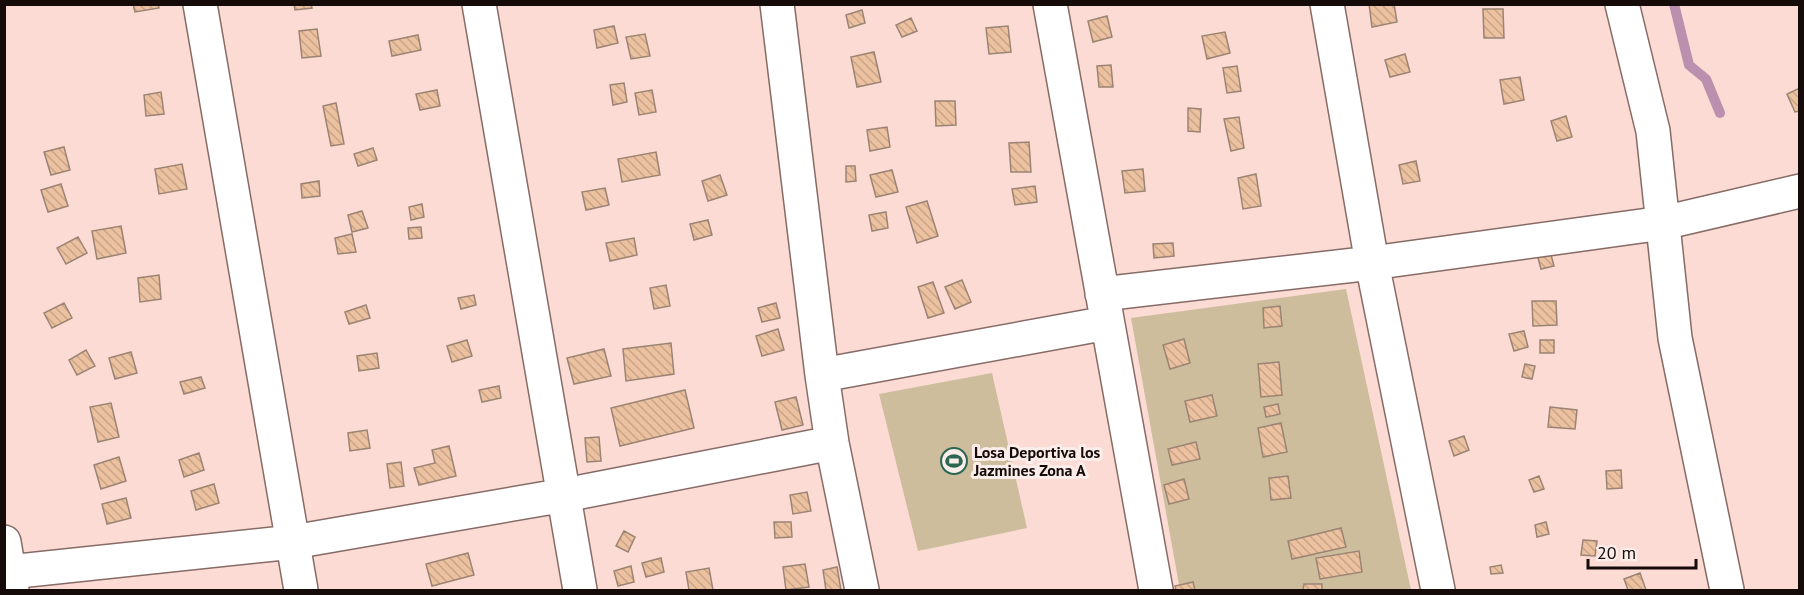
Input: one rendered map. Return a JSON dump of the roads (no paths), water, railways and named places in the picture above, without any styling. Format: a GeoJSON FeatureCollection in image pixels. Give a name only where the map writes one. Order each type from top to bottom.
{"type":"FeatureCollection","features":[{"type":"Feature","properties":{"kind":"street"},"geometry":{"type":"LineString","coordinates":[[200,4],[301,591]]}},
{"type":"Feature","properties":{"kind":"street"},"geometry":{"type":"LineString","coordinates":[[479,4],[580,591]]}},
{"type":"Feature","properties":{"kind":"street"},"geometry":{"type":"LineString","coordinates":[[777,4],[822,375],[832,443],[862,591]]}},
{"type":"Feature","properties":{"kind":"street"},"geometry":{"type":"LineString","coordinates":[[1050,4],[1156,591]]}},
{"type":"Feature","properties":{"kind":"street"},"geometry":{"type":"LineString","coordinates":[[1327,4],[1372,263],[1438,591]]}},
{"type":"Feature","properties":{"kind":"street"},"geometry":{"type":"LineString","coordinates":[[1622,4],[1653,131],[1675,338],[1727,591]]}},
{"type":"Feature","properties":{"kind":"street"},"geometry":{"type":"LineString","coordinates":[[822,375],[1105,308],[1372,263],[1663,223],[1800,191]]}},
{"type":"Feature","properties":{"kind":"street"},"geometry":{"type":"LineString","coordinates":[[8,568],[293,542],[565,495],[832,443]]}},
{"type":"Feature","properties":{"kind":"waterway"},"geometry":{"type":"LineString","coordinates":[[1674,4],[1689,65],[1706,79],[1720,113]]}},
{"type":"Feature","properties":{"kind":"place","name":"Losa Deportiva los Jazmines Zona A"},"geometry":{"type":"Point","coordinates":[954,461]}}]}
